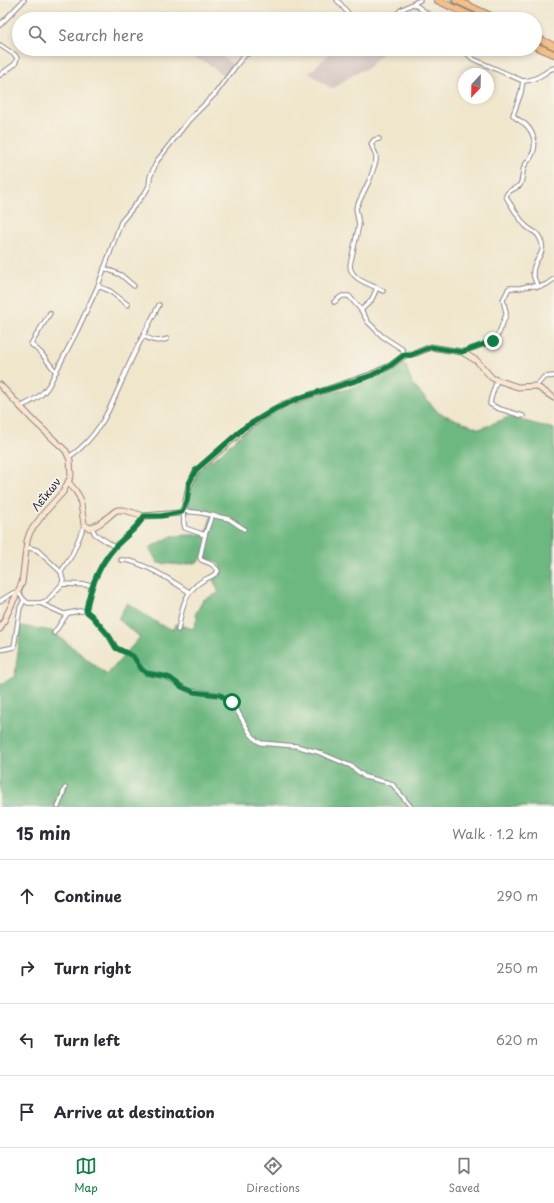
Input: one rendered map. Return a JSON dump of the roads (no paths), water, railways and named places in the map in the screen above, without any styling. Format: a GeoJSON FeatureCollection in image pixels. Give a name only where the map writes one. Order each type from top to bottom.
{"type":"FeatureCollection","features":[{"type":"Feature","properties":{"kind":"highway"},"geometry":{"type":"LineString","coordinates":[[437,0],[463,12]]}},
{"type":"Feature","properties":{"kind":"highway"},"geometry":{"type":"LineString","coordinates":[[456,0],[482,12]]}},
{"type":"Feature","properties":{"kind":"highway"},"geometry":{"type":"LineString","coordinates":[[542,40],[554,46]]}},
{"type":"Feature","properties":{"kind":"highway"},"geometry":{"type":"LineString","coordinates":[[542,49],[554,54]]}},
{"type":"Feature","properties":{"kind":"street"},"geometry":{"type":"LineString","coordinates":[[12,12],[24,0]]}},
{"type":"Feature","properties":{"kind":"street"},"geometry":{"type":"LineString","coordinates":[[337,0],[347,12]]}},
{"type":"Feature","properties":{"kind":"street"},"geometry":{"type":"LineString","coordinates":[[399,12],[420,0]]}},
{"type":"Feature","properties":{"kind":"street"},"geometry":{"type":"LineString","coordinates":[[414,4],[425,12]]}},
{"type":"Feature","properties":{"kind":"street"},"geometry":{"type":"LineString","coordinates":[[0,25],[12,12]]}},
{"type":"Feature","properties":{"kind":"street"},"geometry":{"type":"LineString","coordinates":[[0,45],[12,53]]}},
{"type":"Feature","properties":{"kind":"street"},"geometry":{"type":"LineString","coordinates":[[0,75],[15,64],[17,58],[16,56]]}},
{"type":"Feature","properties":{"kind":"street"},"geometry":{"type":"LineString","coordinates":[[20,407],[35,400],[43,394],[56,372],[98,286],[121,222],[145,193],[149,186],[150,177],[157,161],[189,120],[215,94],[244,56]]}},
{"type":"Feature","properties":{"kind":"street"},"geometry":{"type":"LineString","coordinates":[[470,56],[473,59],[523,81],[529,81],[545,73],[549,69],[554,68]]}},
{"type":"Feature","properties":{"kind":"street"},"geometry":{"type":"LineString","coordinates":[[523,81],[521,93],[513,115],[530,130],[534,137],[535,144],[532,156],[524,167],[521,182],[518,188],[508,193],[506,199],[523,223],[538,236],[543,251],[533,271],[534,279],[538,287]]}},
{"type":"Feature","properties":{"kind":"street"},"geometry":{"type":"LineString","coordinates":[[379,139],[374,140],[372,144],[376,155],[376,161],[370,179],[356,208],[359,225],[350,271],[353,275],[383,291]]}},
{"type":"Feature","properties":{"kind":"street"},"geometry":{"type":"LineString","coordinates":[[104,268],[121,275],[134,286]]}},
{"type":"Feature","properties":{"kind":"street"},"geometry":{"type":"LineString","coordinates":[[462,352],[490,343],[496,338],[506,315],[503,300],[509,288],[528,286],[538,287],[547,284],[554,279]]}},
{"type":"Feature","properties":{"kind":"street"},"geometry":{"type":"LineString","coordinates":[[98,286],[110,291],[128,305]]}},
{"type":"Feature","properties":{"kind":"street"},"geometry":{"type":"LineString","coordinates":[[361,310],[371,301],[376,288]]}},
{"type":"Feature","properties":{"kind":"street"},"geometry":{"type":"LineString","coordinates":[[334,302],[342,296],[350,296],[368,322],[382,336],[402,349],[404,355]]}},
{"type":"Feature","properties":{"kind":"street"},"geometry":{"type":"LineString","coordinates":[[0,385],[20,407],[63,448],[69,457],[86,444],[98,429],[116,396],[159,305]]}},
{"type":"Feature","properties":{"kind":"street"},"geometry":{"type":"LineString","coordinates":[[50,313],[31,344],[41,353],[56,372]]}},
{"type":"Feature","properties":{"kind":"street"},"geometry":{"type":"LineString","coordinates":[[144,336],[154,341],[161,342],[167,339]]}},
{"type":"Feature","properties":{"kind":"street"},"geometry":{"type":"LineString","coordinates":[[204,535],[185,528],[184,524],[183,511],[187,501],[189,484],[196,470],[246,427],[288,403],[370,376],[390,366],[404,355],[411,355],[431,347],[462,352],[477,361],[492,378],[518,388],[536,386],[554,398]]}},
{"type":"Feature","properties":{"kind":"street"},"geometry":{"type":"LineString","coordinates":[[536,386],[544,376],[554,376]]}},
{"type":"Feature","properties":{"kind":"street"},"geometry":{"type":"LineString","coordinates":[[497,380],[490,404],[497,408],[523,416]]}},
{"type":"Feature","properties":{"kind":"street","name":"Λεΐκων"},"geometry":{"type":"LineString","coordinates":[[0,629],[23,578],[26,547],[31,530],[69,483],[71,476],[69,457]]}},
{"type":"Feature","properties":{"kind":"street"},"geometry":{"type":"LineString","coordinates":[[61,572],[72,555],[84,526],[80,498],[69,483]]}},
{"type":"Feature","properties":{"kind":"street"},"geometry":{"type":"LineString","coordinates":[[84,526],[92,528],[117,510],[124,510],[144,516],[176,514],[183,511],[229,519],[244,529]]}},
{"type":"Feature","properties":{"kind":"street"},"geometry":{"type":"LineString","coordinates":[[178,630],[183,606],[189,592],[197,584],[215,575],[218,571],[214,566],[201,560],[200,557],[204,535],[212,515]]}},
{"type":"Feature","properties":{"kind":"street"},"geometry":{"type":"LineString","coordinates":[[86,611],[93,585],[103,563],[115,547],[138,526],[144,516]]}},
{"type":"Feature","properties":{"kind":"street"},"geometry":{"type":"LineString","coordinates":[[92,528],[95,534],[115,547]]}},
{"type":"Feature","properties":{"kind":"street"},"geometry":{"type":"LineString","coordinates":[[26,547],[37,550],[61,572],[63,580],[62,584],[47,601],[40,604]]}},
{"type":"Feature","properties":{"kind":"street"},"geometry":{"type":"LineString","coordinates":[[121,560],[131,561],[151,570],[172,580],[189,592]]}},
{"type":"Feature","properties":{"kind":"street"},"geometry":{"type":"LineString","coordinates":[[62,584],[93,585]]}},
{"type":"Feature","properties":{"kind":"street"},"geometry":{"type":"LineString","coordinates":[[0,601],[13,593],[18,592],[28,603],[40,604],[64,614],[86,611],[109,636],[116,648],[133,656],[142,670],[146,673],[170,678],[188,690],[220,695],[227,698],[232,702],[250,733],[256,740],[261,743],[296,746],[323,753],[351,766],[365,777],[390,783],[411,807]]}},
{"type":"Feature","properties":{"kind":"street"},"geometry":{"type":"LineString","coordinates":[[0,650],[14,647],[20,608],[24,600]]}},
{"type":"Feature","properties":{"kind":"street"},"geometry":{"type":"LineString","coordinates":[[54,633],[67,614]]}},
{"type":"Feature","properties":{"kind":"street"},"geometry":{"type":"LineString","coordinates":[[58,807],[65,788]]}}]}
